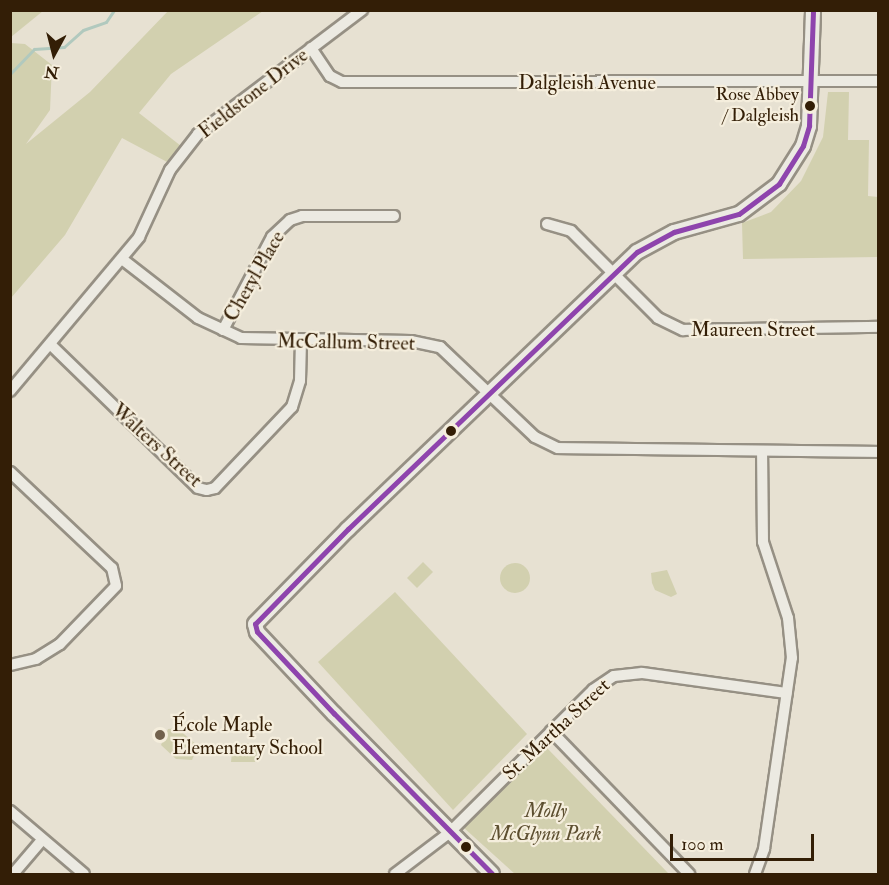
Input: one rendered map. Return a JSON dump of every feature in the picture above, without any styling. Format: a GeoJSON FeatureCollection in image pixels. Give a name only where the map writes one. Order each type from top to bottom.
{"type":"FeatureCollection","features":[{"type":"Feature","properties":{"kind":"street","name":"Fieldstone Drive"},"geometry":{"type":"LineString","coordinates":[[10,392],[139,237],[170,170],[198,134],[362,10]]}},
{"type":"Feature","properties":{"kind":"street"},"geometry":{"type":"LineString","coordinates":[[492,874],[449,833],[257,632],[255,624],[348,529],[613,274],[653,240],[729,219],[749,208],[779,184],[803,146],[812,105],[813,10]]}},
{"type":"Feature","properties":{"kind":"street","name":"Dalgleish Avenue"},"geometry":{"type":"LineString","coordinates":[[311,48],[330,76],[342,82],[879,81]]}},
{"type":"Feature","properties":{"kind":"street","name":"Cheryl Place"},"geometry":{"type":"LineString","coordinates":[[223,330],[272,237],[290,220],[302,216],[393,216]]}},
{"type":"Feature","properties":{"kind":"street","name":"Maureen Street"},"geometry":{"type":"LineString","coordinates":[[547,224],[571,231],[658,318],[683,330],[879,327]]}},
{"type":"Feature","properties":{"kind":"street","name":"McCallum Street"},"geometry":{"type":"LineString","coordinates":[[122,259],[198,318],[223,330],[258,341],[427,343],[452,354],[535,437],[558,448],[879,452]]}},
{"type":"Feature","properties":{"kind":"street","name":"Walters Street"},"geometry":{"type":"LineString","coordinates":[[50,344],[198,488],[207,490],[215,488],[292,407],[300,381],[301,341]]}},
{"type":"Feature","properties":{"kind":"street"},"geometry":{"type":"LineString","coordinates":[[755,874],[764,849],[787,693],[791,634],[763,542],[762,452]]}},
{"type":"Feature","properties":{"kind":"street"},"geometry":{"type":"LineString","coordinates":[[10,472],[112,568],[116,586],[60,644],[36,659],[10,665]]}},
{"type":"Feature","properties":{"kind":"street","name":"St. Martha Street"},"geometry":{"type":"LineString","coordinates":[[395,874],[449,833],[593,690],[614,676],[642,673],[787,693]]}},
{"type":"Feature","properties":{"kind":"street"},"geometry":{"type":"LineString","coordinates":[[551,731],[689,874]]}},
{"type":"Feature","properties":{"kind":"street"},"geometry":{"type":"LineString","coordinates":[[10,811],[84,874]]}},
{"type":"Feature","properties":{"kind":"street"},"geometry":{"type":"LineString","coordinates":[[13,874],[42,840]]}},
{"type":"Feature","properties":{"kind":"green space"},"geometry":{"type":"Polygon","coordinates":[[[11,10],[43,10],[43,11],[11,37],[11,10]]]}},
{"type":"Feature","properties":{"kind":"green space"},"geometry":{"type":"Polygon","coordinates":[[[169,10],[263,11],[171,74],[139,113],[181,146],[169,163],[122,138],[65,235],[11,298],[11,43],[25,44],[52,65],[50,110],[26,144],[90,92],[169,10]]]}},
{"type":"Feature","properties":{"kind":"green space"},"geometry":{"type":"Polygon","coordinates":[[[828,92],[849,92],[848,140],[869,140],[868,196],[878,197],[878,257],[743,259],[742,223],[771,212],[801,181],[823,137],[828,92]]]}},
{"type":"Feature","properties":{"kind":"green space"},"geometry":{"type":"Polygon","coordinates":[[[423,562],[433,572],[417,588],[407,578],[423,562]]]}},
{"type":"Feature","properties":{"kind":"green space"},"geometry":{"type":"Polygon","coordinates":[[[515,563],[521,564],[529,572],[529,584],[521,592],[515,593],[509,592],[501,584],[500,578],[501,572],[509,564],[515,563]]]}},
{"type":"Feature","properties":{"kind":"green space"},"geometry":{"type":"Polygon","coordinates":[[[667,570],[677,594],[671,597],[655,590],[652,583],[651,573],[667,570]]]}},
{"type":"Feature","properties":{"kind":"green space"},"geometry":{"type":"Polygon","coordinates":[[[395,592],[527,734],[453,810],[318,662],[395,592]]]}},
{"type":"Feature","properties":{"kind":"green space"},"geometry":{"type":"Polygon","coordinates":[[[177,728],[198,746],[192,760],[176,759],[161,745],[168,729],[177,728]]]}},
{"type":"Feature","properties":{"kind":"green space"},"geometry":{"type":"Polygon","coordinates":[[[233,743],[259,744],[255,762],[231,762],[233,743]]]}},
{"type":"Feature","properties":{"kind":"green space","name":"Molly McGlynn Park"},"geometry":{"type":"Polygon","coordinates":[[[547,748],[669,874],[515,874],[463,827],[547,748]]]}},
{"type":"Feature","properties":{"kind":"waterway"},"geometry":{"type":"LineString","coordinates":[[10,74],[34,49],[64,47],[83,30],[106,22],[114,10]]}},
{"type":"Feature","properties":{"kind":"transit line"},"geometry":{"type":"LineString","coordinates":[[492,874],[334,714],[257,632],[255,624],[348,529],[637,252],[674,232],[739,214],[779,184],[803,146],[809,126],[813,10]]}},
{"type":"Feature","properties":{"kind":"place","name":"Rose Abbey / Dalgleish"},"geometry":{"type":"Point","coordinates":[810,106]}},
{"type":"Feature","properties":{"kind":"place","name":"École Maple Elementary School"},"geometry":{"type":"Point","coordinates":[160,735]}}]}
